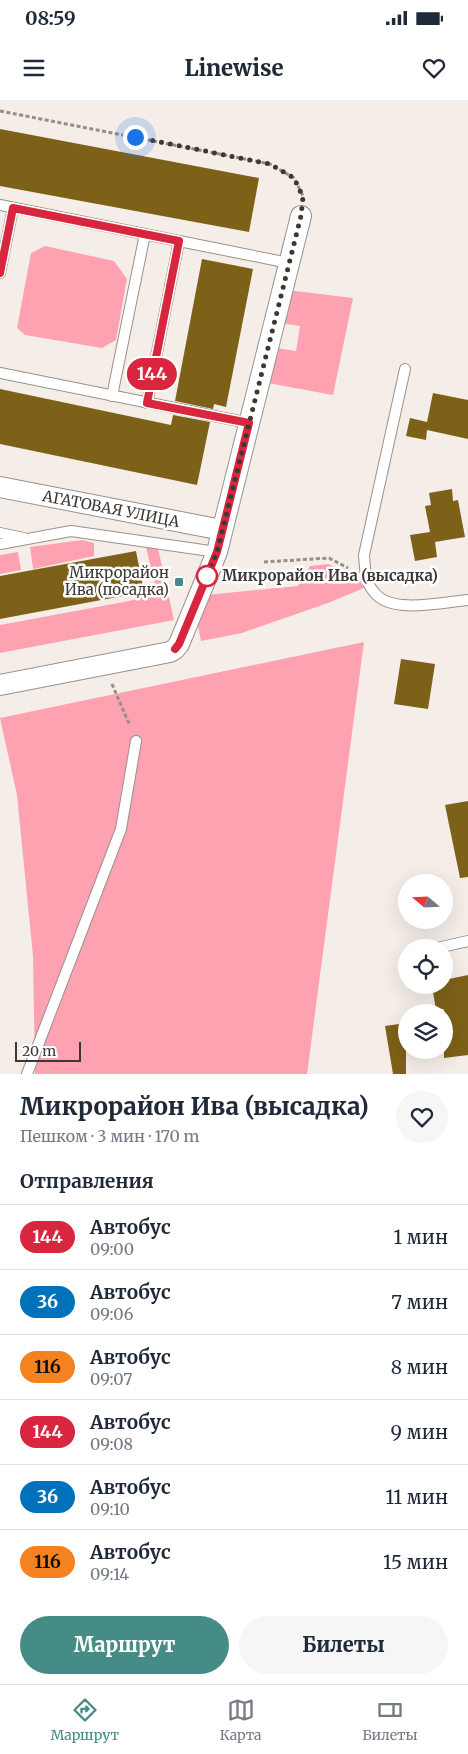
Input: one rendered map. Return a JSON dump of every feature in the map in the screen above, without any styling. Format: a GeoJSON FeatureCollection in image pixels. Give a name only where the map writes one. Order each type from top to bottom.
{"type":"FeatureCollection","features":[{"type":"Feature","properties":{"kind":"street"},"geometry":{"type":"LineString","coordinates":[[0,685],[170,652],[179,644],[217,552],[301,216]]}},
{"type":"Feature","properties":{"kind":"street","name":"АГАТОВАЯ УЛИЦА"},"geometry":{"type":"LineString","coordinates":[[0,487],[222,530]]}},
{"type":"Feature","properties":{"kind":"lane"},"geometry":{"type":"LineString","coordinates":[[0,205],[289,264]]}},
{"type":"Feature","properties":{"kind":"lane"},"geometry":{"type":"LineString","coordinates":[[0,273],[13,208]]}},
{"type":"Feature","properties":{"kind":"lane"},"geometry":{"type":"LineString","coordinates":[[112,396],[145,234]]}},
{"type":"Feature","properties":{"kind":"lane"},"geometry":{"type":"LineString","coordinates":[[147,403],[179,241]]}},
{"type":"Feature","properties":{"kind":"lane"},"geometry":{"type":"LineString","coordinates":[[406,369],[364,555],[366,576],[374,593],[389,604],[406,606],[468,600]]}},
{"type":"Feature","properties":{"kind":"lane"},"geometry":{"type":"LineString","coordinates":[[0,373],[249,423]]}},
{"type":"Feature","properties":{"kind":"lane"},"geometry":{"type":"LineString","coordinates":[[0,544],[71,531],[217,552]]}},
{"type":"Feature","properties":{"kind":"lane"},"geometry":{"type":"LineString","coordinates":[[0,533],[29,539]]}},
{"type":"Feature","properties":{"kind":"lane"},"geometry":{"type":"LineString","coordinates":[[27,1074],[121,828],[136,741]]}},
{"type":"Feature","properties":{"kind":"lane"},"geometry":{"type":"LineString","coordinates":[[453,944],[468,941]]}},
{"type":"Feature","properties":{"kind":"path"},"geometry":{"type":"LineString","coordinates":[[0,111],[270,164],[294,178],[303,197],[301,216]]}},
{"type":"Feature","properties":{"kind":"path"},"geometry":{"type":"LineString","coordinates":[[264,562],[328,558],[366,576]]}},
{"type":"Feature","properties":{"kind":"path"},"geometry":{"type":"LineString","coordinates":[[104,664],[136,741]]}},
{"type":"Feature","properties":{"kind":"shaded area"},"geometry":{"type":"Polygon","coordinates":[[[45,246],[114,261],[127,279],[116,340],[102,348],[25,335],[17,328],[31,253],[45,246]]]}},
{"type":"Feature","properties":{"kind":"shaded area"},"geometry":{"type":"Polygon","coordinates":[[[287,290],[353,298],[333,395],[268,383],[276,348],[296,351],[300,326],[280,323],[287,290]]]}},
{"type":"Feature","properties":{"kind":"shaded area"},"geometry":{"type":"Polygon","coordinates":[[[82,540],[94,543],[94,556],[33,569],[30,547],[82,540]]]}},
{"type":"Feature","properties":{"kind":"shaded area"},"geometry":{"type":"Polygon","coordinates":[[[145,543],[157,544],[174,620],[0,653],[0,625],[129,601],[157,593],[145,543]]]}},
{"type":"Feature","properties":{"kind":"shaded area"},"geometry":{"type":"Polygon","coordinates":[[[18,552],[21,570],[0,574],[0,555],[18,552]]]}},
{"type":"Feature","properties":{"kind":"shaded area"},"geometry":{"type":"Polygon","coordinates":[[[328,564],[355,574],[362,579],[364,588],[328,603],[242,633],[201,641],[196,616],[206,595],[298,586],[310,566],[328,564]]]}},
{"type":"Feature","properties":{"kind":"shaded area"},"geometry":{"type":"Polygon","coordinates":[[[364,642],[307,1074],[35,1074],[33,956],[17,795],[0,718],[364,642]]]}},
{"type":"Feature","properties":{"kind":"building"},"geometry":{"type":"Polygon","coordinates":[[[0,129],[259,178],[249,232],[0,186],[0,129]]]}},
{"type":"Feature","properties":{"kind":"building"},"geometry":{"type":"Polygon","coordinates":[[[202,259],[253,269],[226,407],[214,404],[213,409],[175,401],[202,259]]]}},
{"type":"Feature","properties":{"kind":"building"},"geometry":{"type":"Polygon","coordinates":[[[0,389],[171,425],[173,415],[210,422],[197,485],[0,444],[0,389]]]}},
{"type":"Feature","properties":{"kind":"building"},"geometry":{"type":"Polygon","coordinates":[[[433,393],[468,400],[468,439],[427,430],[426,440],[406,436],[410,418],[427,422],[433,393]]]}},
{"type":"Feature","properties":{"kind":"building"},"geometry":{"type":"Polygon","coordinates":[[[452,489],[453,501],[458,500],[465,537],[435,542],[437,557],[415,561],[410,535],[430,532],[425,506],[431,505],[429,493],[452,489]]]}},
{"type":"Feature","properties":{"kind":"building"},"geometry":{"type":"Polygon","coordinates":[[[136,551],[144,592],[0,619],[0,576],[136,551]]]}},
{"type":"Feature","properties":{"kind":"building"},"geometry":{"type":"Polygon","coordinates":[[[401,659],[435,664],[428,709],[394,704],[401,659]]]}},
{"type":"Feature","properties":{"kind":"building"},"geometry":{"type":"Polygon","coordinates":[[[468,801],[468,877],[460,878],[445,805],[468,801]]]}},
{"type":"Feature","properties":{"kind":"building"},"geometry":{"type":"Polygon","coordinates":[[[468,975],[468,1055],[453,1057],[453,1004],[435,1004],[433,994],[453,994],[453,978],[468,975]]]}},
{"type":"Feature","properties":{"kind":"building"},"geometry":{"type":"Polygon","coordinates":[[[398,1024],[398,1059],[406,1059],[406,1074],[393,1074],[385,1026],[398,1024]]]}},
{"type":"Feature","properties":{"kind":"bus line","name":"144"},"geometry":{"type":"LineString","coordinates":[[0,273],[13,208],[179,241],[147,403],[249,423],[217,552],[179,644],[175,649]]}},
{"type":"Feature","properties":{"kind":"place","name":"Микрорайон Ива (высадка)"},"geometry":{"type":"Point","coordinates":[207,576]}},
{"type":"Feature","properties":{"kind":"place","name":"Микрорайон Ива (посадка)"},"geometry":{"type":"Point","coordinates":[179,582]}},
{"type":"Feature","properties":{"kind":"route"},"geometry":{"type":"LineString","coordinates":[[135,137],[270,164],[294,178],[303,197],[301,216],[217,552],[207,576]]}}]}
